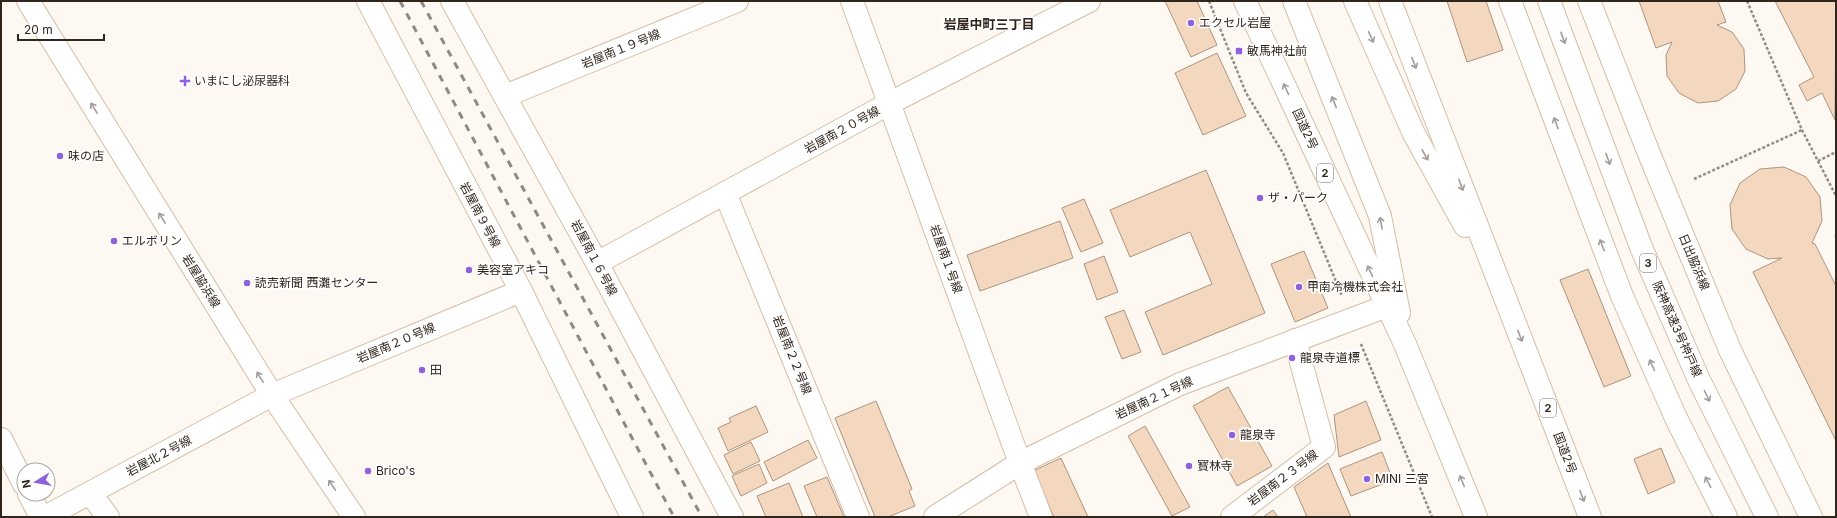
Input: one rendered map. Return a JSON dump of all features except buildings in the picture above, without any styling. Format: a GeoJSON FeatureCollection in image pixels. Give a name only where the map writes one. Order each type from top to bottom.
{"type":"FeatureCollection","features":[{"type":"Feature","properties":{"kind":"main road","name":"岩屋脇浜線"},"geometry":{"type":"LineString","coordinates":[[28,1],[272,395],[354,517]]}},
{"type":"Feature","properties":{"kind":"main road","name":"岩屋南９号線"},"geometry":{"type":"LineString","coordinates":[[368,1],[520,291],[632,517]]}},
{"type":"Feature","properties":{"kind":"main road","name":"岩屋南１６号線"},"geometry":{"type":"LineString","coordinates":[[452,1],[597,263],[732,517]]}},
{"type":"Feature","properties":{"kind":"main road","name":"岩屋南１９号線"},"geometry":{"type":"LineString","coordinates":[[505,96],[737,1]]}},
{"type":"Feature","properties":{"kind":"main road","name":"岩屋南１号線"},"geometry":{"type":"LineString","coordinates":[[852,1],[1041,517]]}},
{"type":"Feature","properties":{"kind":"main road","name":"岩屋南２０号線"},"geometry":{"type":"LineString","coordinates":[[597,263],[890,103],[1089,1]]}},
{"type":"Feature","properties":{"kind":"main road","name":"国道2号"},"geometry":{"type":"LineString","coordinates":[[1245,1],[1405,344],[1476,517]]}},
{"type":"Feature","properties":{"kind":"main road","name":"国道2号"},"geometry":{"type":"LineString","coordinates":[[1294,1],[1380,216],[1405,344]]}},
{"type":"Feature","properties":{"kind":"main road","name":"国道2号"},"geometry":{"type":"LineString","coordinates":[[1355,1],[1414,134],[1506,300]]}},
{"type":"Feature","properties":{"kind":"main road","name":"国道2号"},"geometry":{"type":"LineString","coordinates":[[1390,1],[1590,517]]}},
{"type":"Feature","properties":{"kind":"main road"},"geometry":{"type":"LineString","coordinates":[[1510,1],[1622,296],[1676,418],[1726,517]]}},
{"type":"Feature","properties":{"kind":"main road","name":"阪神高速3号神戸線"},"geometry":{"type":"LineString","coordinates":[[1549,1],[1641,247],[1699,380],[1767,517]]}},
{"type":"Feature","properties":{"kind":"main road","name":"日出脇浜線"},"geometry":{"type":"LineString","coordinates":[[1589,1],[1645,144],[1730,350],[1811,517]]}},
{"type":"Feature","properties":{"kind":"main road","name":"岩屋南２２号線"},"geometry":{"type":"LineString","coordinates":[[726,193],[858,517]]}},
{"type":"Feature","properties":{"kind":"main road","name":"岩屋南２０号線"},"geometry":{"type":"LineString","coordinates":[[272,395],[520,291]]}},
{"type":"Feature","properties":{"kind":"main road","name":"岩屋南２１号線"},"geometry":{"type":"LineString","coordinates":[[935,517],[1020,463],[1180,384],[1387,306]]}},
{"type":"Feature","properties":{"kind":"main road","name":"岩屋南２３号線"},"geometry":{"type":"LineString","coordinates":[[1232,517],[1324,447],[1295,340]]}},
{"type":"Feature","properties":{"kind":"main road","name":"岩屋北２号線"},"geometry":{"type":"LineString","coordinates":[[45,517],[272,395]]}},
{"type":"Feature","properties":{"kind":"main road"},"geometry":{"type":"LineString","coordinates":[[1,439],[16,468]]}},
{"type":"Feature","properties":{"kind":"main road"},"geometry":{"type":"LineString","coordinates":[[90,493],[108,517]]}},
{"type":"Feature","properties":{"kind":"main road"},"geometry":{"type":"LineString","coordinates":[[33,502],[41,517]]}},
{"type":"Feature","properties":{"kind":"path"},"geometry":{"type":"LineString","coordinates":[[1209,1],[1246,93],[1283,153],[1432,517]]}},
{"type":"Feature","properties":{"kind":"path"},"geometry":{"type":"LineString","coordinates":[[1747,1],[1802,130],[1836,196]]}},
{"type":"Feature","properties":{"kind":"path"},"geometry":{"type":"LineString","coordinates":[[1694,179],[1802,130]]}},
{"type":"Feature","properties":{"kind":"path"},"geometry":{"type":"LineString","coordinates":[[1818,161],[1836,152]]}},
{"type":"Feature","properties":{"kind":"path"},"geometry":{"type":"LineString","coordinates":[[1836,234],[1836,239]]}},
{"type":"Feature","properties":{"kind":"railway"},"geometry":{"type":"LineString","coordinates":[[400,1],[674,517]]}},
{"type":"Feature","properties":{"kind":"railway"},"geometry":{"type":"LineString","coordinates":[[421,1],[702,517]]}},
{"type":"Feature","properties":{"kind":"place","name":"エクセル岩屋"},"geometry":{"type":"Point","coordinates":[1191,23]}},
{"type":"Feature","properties":{"kind":"place","name":"敏馬神社前"},"geometry":{"type":"Point","coordinates":[1239,51]}},
{"type":"Feature","properties":{"kind":"place","name":"いまにし泌尿器科"},"geometry":{"type":"Point","coordinates":[185,81]}},
{"type":"Feature","properties":{"kind":"place","name":"味の店"},"geometry":{"type":"Point","coordinates":[60,156]}},
{"type":"Feature","properties":{"kind":"place","name":"ザ・パーク"},"geometry":{"type":"Point","coordinates":[1260,198]}},
{"type":"Feature","properties":{"kind":"place","name":"エルボリン"},"geometry":{"type":"Point","coordinates":[114,241]}},
{"type":"Feature","properties":{"kind":"place","name":"美容室アキコ"},"geometry":{"type":"Point","coordinates":[469,270]}},
{"type":"Feature","properties":{"kind":"place","name":"読売新聞 西灘センター"},"geometry":{"type":"Point","coordinates":[247,283]}},
{"type":"Feature","properties":{"kind":"place","name":"甲南冷機株式会社"},"geometry":{"type":"Point","coordinates":[1299,287]}},
{"type":"Feature","properties":{"kind":"place","name":"龍泉寺道標"},"geometry":{"type":"Point","coordinates":[1292,358]}},
{"type":"Feature","properties":{"kind":"place","name":"田"},"geometry":{"type":"Point","coordinates":[422,370]}},
{"type":"Feature","properties":{"kind":"place","name":"龍泉寺"},"geometry":{"type":"Point","coordinates":[1232,435]}},
{"type":"Feature","properties":{"kind":"place","name":"寳林寺"},"geometry":{"type":"Point","coordinates":[1189,466]}},
{"type":"Feature","properties":{"kind":"place","name":"Brico's"},"geometry":{"type":"Point","coordinates":[368,471]}},
{"type":"Feature","properties":{"kind":"place","name":"MINI 三宮"},"geometry":{"type":"Point","coordinates":[1367,479]}},
{"type":"Feature","properties":{"kind":"district","name":"岩屋中町三丁目"},"geometry":{"type":"Point","coordinates":[989,24]}}]}
